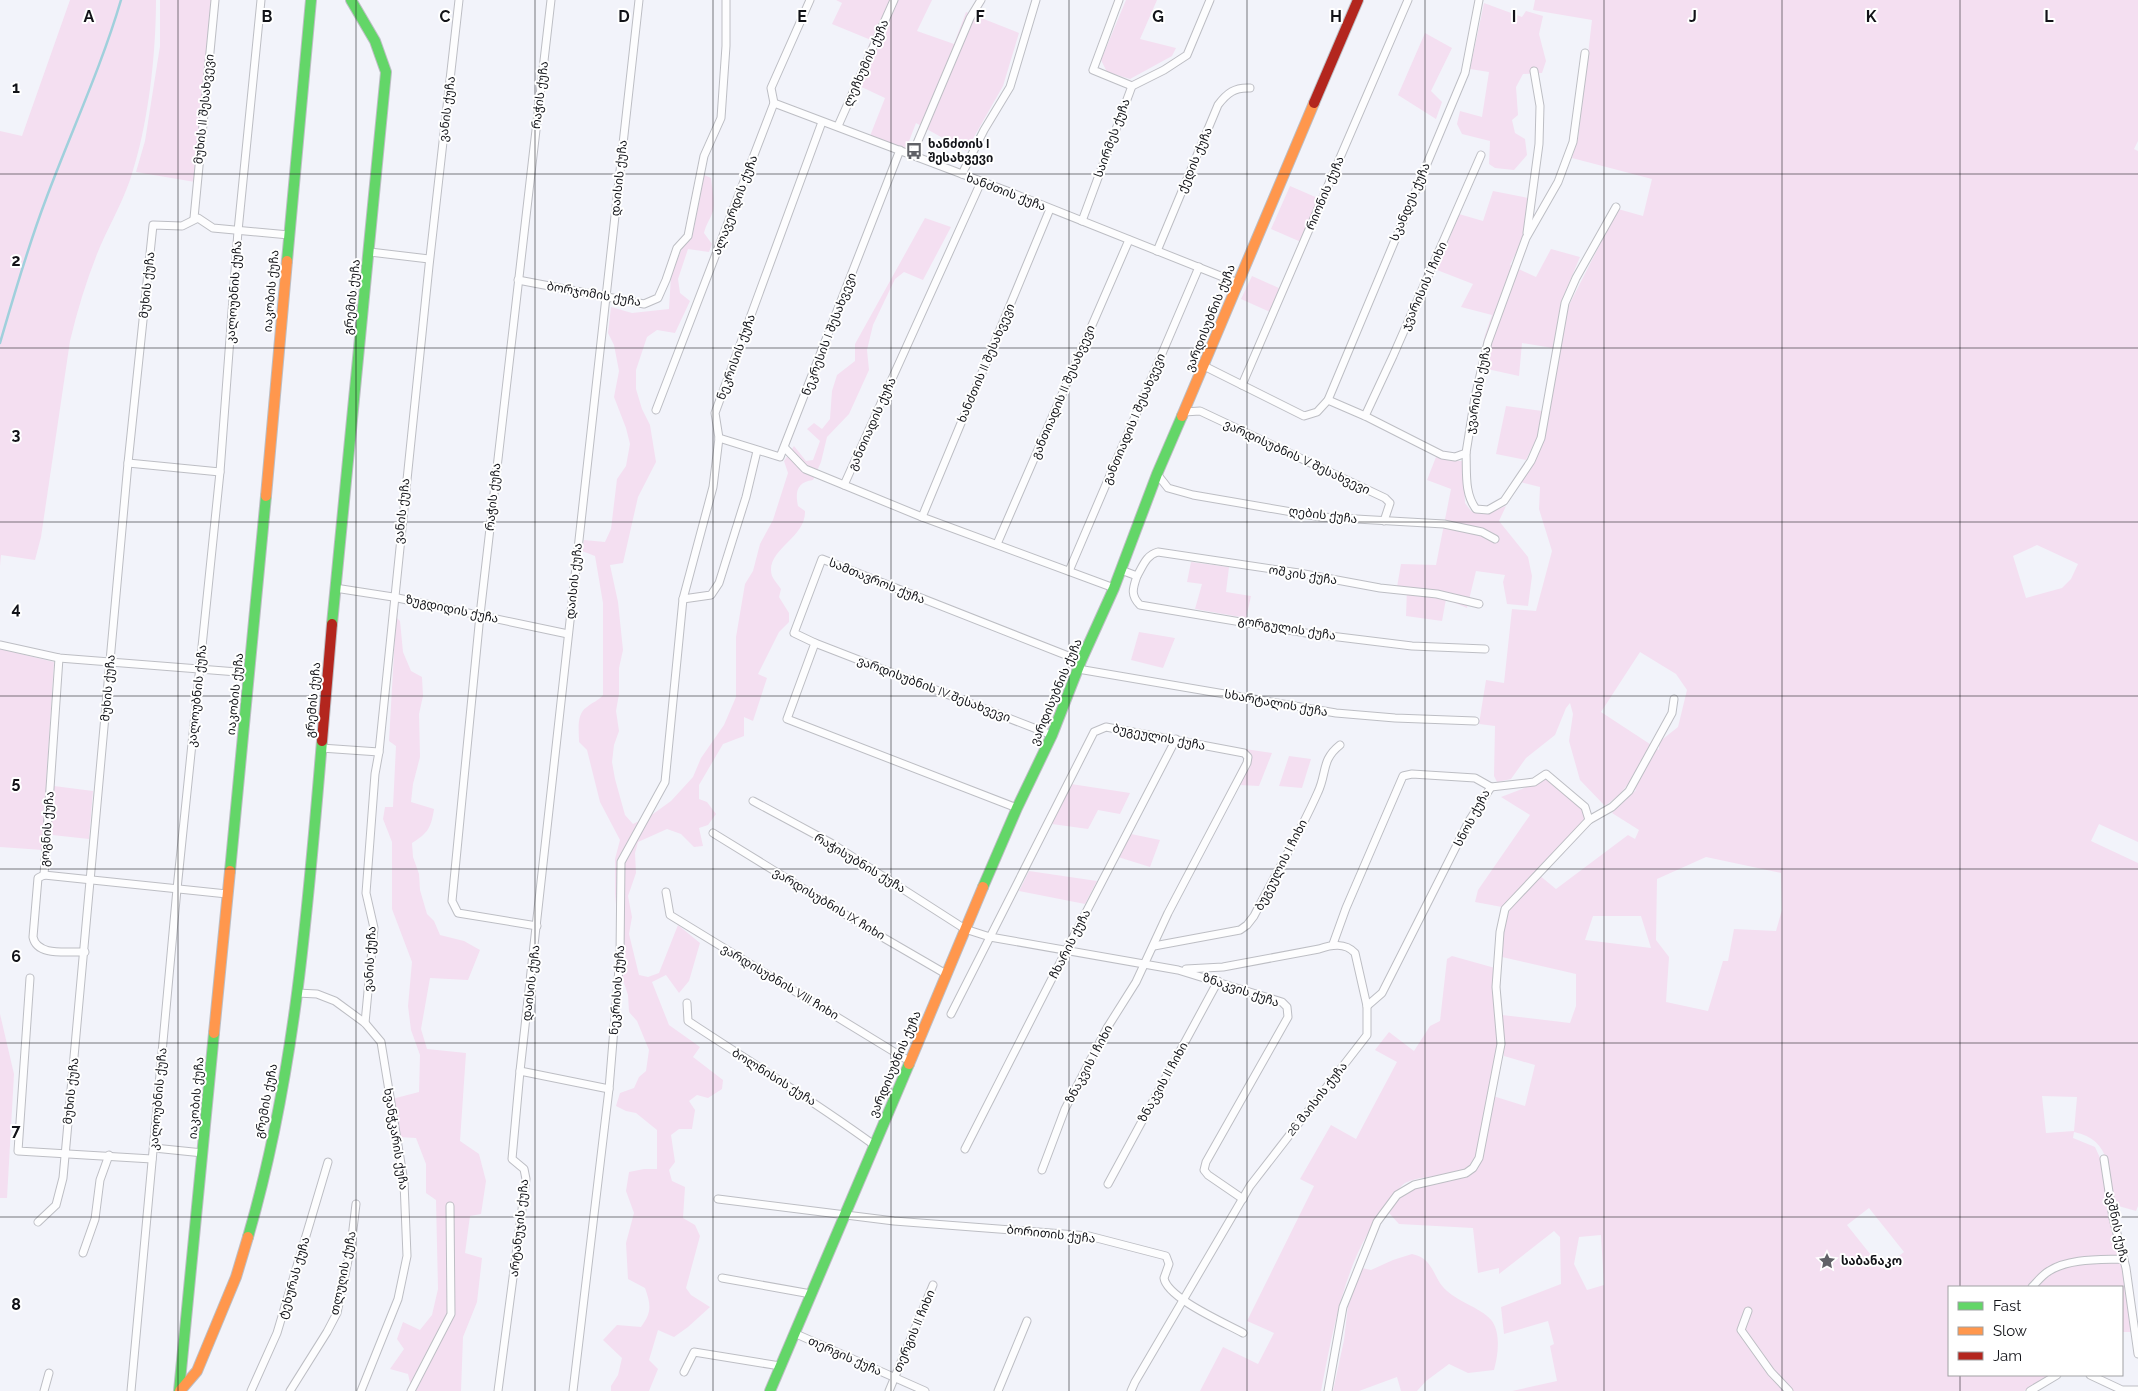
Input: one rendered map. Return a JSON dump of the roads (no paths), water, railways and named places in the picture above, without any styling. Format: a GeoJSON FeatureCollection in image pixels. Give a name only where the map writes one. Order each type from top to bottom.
{"type":"FeatureCollection","features":[{"type":"Feature","properties":{"kind":"street","name":"მუხის II შესახვევი"},"geometry":{"type":"LineString","coordinates":[[194,218],[215,0]]}},
{"type":"Feature","properties":{"kind":"street","name":"კალოუბნის ქუჩა"},"geometry":{"type":"LineString","coordinates":[[131,1391],[177,889],[220,472],[238,231],[261,0]]}},
{"type":"Feature","properties":{"kind":"street","name":"იაკობის ქუჩა"},"geometry":{"type":"LineString","coordinates":[[180,1391],[250,673],[312,0]]}},
{"type":"Feature","properties":{"kind":"street","name":"გრემის ქუჩა"},"geometry":{"type":"LineString","coordinates":[[180,1391],[198,1371],[236,1277],[275,1126],[297,993],[311,873],[335,588],[370,252],[386,72],[375,41],[351,0]]}},
{"type":"Feature","properties":{"kind":"street","name":"ვანის ქუჩა"},"geometry":{"type":"LineString","coordinates":[[365,1023],[374,928],[366,893],[375,774],[379,752],[393,597],[429,259],[459,0]]}},
{"type":"Feature","properties":{"kind":"street","name":"რაჭის ქუჩა"},"geometry":{"type":"LineString","coordinates":[[538,926],[458,913],[452,900],[480,615],[551,0]]}},
{"type":"Feature","properties":{"kind":"street","name":"დაისის ქუჩა"},"geometry":{"type":"LineString","coordinates":[[520,1071],[538,926],[568,634],[639,0]]}},
{"type":"Feature","properties":{"kind":"street","name":"ბორჯომის ქუჩა"},"geometry":{"type":"LineString","coordinates":[[518,280],[644,304],[658,298],[677,248],[688,236],[704,156],[721,118],[726,46],[726,0]]}},
{"type":"Feature","properties":{"kind":"street","name":"ალავერდის ქუჩა"},"geometry":{"type":"LineString","coordinates":[[656,410],[774,103],[771,88],[810,0]]}},
{"type":"Feature","properties":{"kind":"street","name":"ლეჩხუმის ქუჩა"},"geometry":{"type":"LineString","coordinates":[[838,126],[894,0]]}},
{"type":"Feature","properties":{"kind":"street"},"geometry":{"type":"LineString","coordinates":[[912,155],[970,18],[981,0]]}},
{"type":"Feature","properties":{"kind":"street"},"geometry":{"type":"LineString","coordinates":[[962,174],[984,130],[1010,87],[1036,0]]}},
{"type":"Feature","properties":{"kind":"street"},"geometry":{"type":"LineString","coordinates":[[1119,0],[1093,70],[1132,86]]}},
{"type":"Feature","properties":{"kind":"street","name":"საირმეს ქუჩა"},"geometry":{"type":"LineString","coordinates":[[1082,221],[1132,86],[1164,70],[1186,55],[1210,0]]}},
{"type":"Feature","properties":{"kind":"street","name":"ვარდისუბნის ქუჩა"},"geometry":{"type":"LineString","coordinates":[[770,1391],[1017,808],[1052,735],[1114,588],[1157,474],[1358,0]]}},
{"type":"Feature","properties":{"kind":"street","name":"რიონის ქუჩა"},"geometry":{"type":"LineString","coordinates":[[1242,385],[1408,0]]}},
{"type":"Feature","properties":{"kind":"street","name":"სკანდეს ქუჩა"},"geometry":{"type":"LineString","coordinates":[[1328,400],[1465,73],[1479,0]]}},
{"type":"Feature","properties":{"kind":"street","name":"ჯვარისის ქუჩა"},"geometry":{"type":"LineString","coordinates":[[1585,53],[1573,142],[1558,182],[1526,238],[1488,342],[1475,397],[1466,453],[1467,487],[1470,501],[1476,508],[1488,510],[1504,502],[1531,461],[1541,438],[1565,303],[1576,278],[1616,206]]}},
{"type":"Feature","properties":{"kind":"street"},"geometry":{"type":"LineString","coordinates":[[1526,238],[1539,144],[1540,106],[1534,71]]}},
{"type":"Feature","properties":{"kind":"street","name":"ქედის ქუჩა"},"geometry":{"type":"LineString","coordinates":[[1157,250],[1218,105],[1230,92],[1237,88],[1250,88]]}},
{"type":"Feature","properties":{"kind":"street","name":"ხანძთის ქუჩა"},"geometry":{"type":"LineString","coordinates":[[774,103],[822,122],[838,126],[1238,282]]}},
{"type":"Feature","properties":{"kind":"street","name":"ნეკრისის ქუჩა"},"geometry":{"type":"LineString","coordinates":[[573,1391],[609,1089],[620,956],[620,862],[665,782],[683,599],[713,487],[718,438],[715,413],[822,122]]}},
{"type":"Feature","properties":{"kind":"street","name":"ნეკრესის I შესახვევი"},"geometry":{"type":"LineString","coordinates":[[785,448],[900,150]]}},
{"type":"Feature","properties":{"kind":"street","name":"ჯვარისის I ჩიხი"},"geometry":{"type":"LineString","coordinates":[[1365,416],[1481,155]]}},
{"type":"Feature","properties":{"kind":"street","name":"განთიადის ქუჩა"},"geometry":{"type":"LineString","coordinates":[[982,182],[844,485],[922,517],[1114,588]]}},
{"type":"Feature","properties":{"kind":"street","name":"ხანძთის II შესახვევი"},"geometry":{"type":"LineString","coordinates":[[922,517],[1050,209]]}},
{"type":"Feature","properties":{"kind":"street"},"geometry":{"type":"LineString","coordinates":[[194,218],[198,218],[212,228],[289,235]]}},
{"type":"Feature","properties":{"kind":"street","name":"მუხის ქუჩა"},"geometry":{"type":"LineString","coordinates":[[38,1222],[56,1206],[63,1178],[128,464],[153,225],[182,226],[194,218]]}},
{"type":"Feature","properties":{"kind":"street","name":"განთიადის II შესახვევი"},"geometry":{"type":"LineString","coordinates":[[997,544],[1129,240]]}},
{"type":"Feature","properties":{"kind":"street"},"geometry":{"type":"LineString","coordinates":[[370,252],[429,259]]}},
{"type":"Feature","properties":{"kind":"street","name":"განთიადის I შესახვევი"},"geometry":{"type":"LineString","coordinates":[[1068,570],[1199,267]]}},
{"type":"Feature","properties":{"kind":"street"},"geometry":{"type":"LineString","coordinates":[[1204,366],[1304,416],[1317,412],[1328,400],[1365,416],[1442,455],[1455,457],[1466,453]]}},
{"type":"Feature","properties":{"kind":"street","name":"ვარდისუბნის V შესახვევი"},"geometry":{"type":"LineString","coordinates":[[1184,412],[1200,411],[1385,498],[1390,503],[1384,521]]}},
{"type":"Feature","properties":{"kind":"street"},"geometry":{"type":"LineString","coordinates":[[718,438],[780,457],[785,448],[805,469],[844,485]]}},
{"type":"Feature","properties":{"kind":"street"},"geometry":{"type":"LineString","coordinates":[[683,599],[711,595],[719,583],[746,497],[757,451]]}},
{"type":"Feature","properties":{"kind":"street"},"geometry":{"type":"LineString","coordinates":[[128,464],[220,472]]}},
{"type":"Feature","properties":{"kind":"street","name":"ღების ქუჩა"},"geometry":{"type":"LineString","coordinates":[[1157,474],[1168,488],[1193,495],[1321,517],[1444,524],[1482,532],[1495,539]]}},
{"type":"Feature","properties":{"kind":"street","name":"ოშკის ქუჩა"},"geometry":{"type":"LineString","coordinates":[[1137,576],[1146,560],[1152,554],[1158,552],[1299,573],[1380,588],[1437,594],[1479,604]]}},
{"type":"Feature","properties":{"kind":"street","name":"სამთავროს ქუჩა"},"geometry":{"type":"LineString","coordinates":[[815,643],[794,633],[822,559],[1080,665]]}},
{"type":"Feature","properties":{"kind":"street"},"geometry":{"type":"LineString","coordinates":[[1121,570],[1137,576]]}},
{"type":"Feature","properties":{"kind":"street","name":"გორგულის ქუჩა"},"geometry":{"type":"LineString","coordinates":[[1137,576],[1132,591],[1135,600],[1140,605],[1314,634],[1412,646],[1485,649]]}},
{"type":"Feature","properties":{"kind":"street","name":"ზუგდიდის ქუჩა"},"geometry":{"type":"LineString","coordinates":[[335,588],[393,597],[568,634]]}},
{"type":"Feature","properties":{"kind":"street"},"geometry":{"type":"LineString","coordinates":[[815,643],[787,719],[1017,808]]}},
{"type":"Feature","properties":{"kind":"street","name":"ვარდისუბნის IV შესახვევი"},"geometry":{"type":"LineString","coordinates":[[815,643],[1052,735]]}},
{"type":"Feature","properties":{"kind":"street"},"geometry":{"type":"LineString","coordinates":[[0,645],[59,658],[250,673]]}},
{"type":"Feature","properties":{"kind":"street","name":"გოგნის ქუჩა"},"geometry":{"type":"LineString","coordinates":[[59,658],[44,875],[227,894]]}},
{"type":"Feature","properties":{"kind":"street","name":"სხარტალის ქუჩა"},"geometry":{"type":"LineString","coordinates":[[1080,665],[1336,713],[1475,722]]}},
{"type":"Feature","properties":{"kind":"street"},"geometry":{"type":"LineString","coordinates":[[1328,1391],[1343,1307],[1377,1222],[1397,1194],[1414,1185],[1466,1173],[1473,1168],[1479,1158],[1501,1044],[1496,987],[1500,932],[1505,909],[1589,820],[1612,807],[1629,791],[1672,713],[1674,699]]}},
{"type":"Feature","properties":{"kind":"street","name":"ბუგეულის ქუჩა"},"geometry":{"type":"LineString","coordinates":[[951,1014],[1094,732],[1106,727],[1244,753],[1248,757],[1248,763],[1168,913],[1145,963]]}},
{"type":"Feature","properties":{"kind":"street","name":"ჩხარის ქუჩა"},"geometry":{"type":"LineString","coordinates":[[965,1149],[1066,949],[1176,739]]}},
{"type":"Feature","properties":{"kind":"street","name":"ბუგეულის I ჩიხი"},"geometry":{"type":"LineString","coordinates":[[1154,946],[1240,930],[1247,925],[1254,916],[1319,790],[1324,766],[1331,752],[1340,745]]}},
{"type":"Feature","properties":{"kind":"street"},"geometry":{"type":"LineString","coordinates":[[321,748],[379,752]]}},
{"type":"Feature","properties":{"kind":"street","name":"სნოს ქუჩა"},"geometry":{"type":"LineString","coordinates":[[1333,944],[1350,899],[1403,776],[1412,774],[1475,778],[1491,787],[1469,822],[1382,993],[1367,1006]]}},
{"type":"Feature","properties":{"kind":"street"},"geometry":{"type":"LineString","coordinates":[[1491,787],[1534,782],[1546,774],[1585,808],[1589,820]]}},
{"type":"Feature","properties":{"kind":"street","name":"რაჭისუბნის ქუჩა"},"geometry":{"type":"LineString","coordinates":[[753,801],[831,843],[965,929]]}},
{"type":"Feature","properties":{"kind":"street","name":"ვარდისუბნის IX ჩიხი"},"geometry":{"type":"LineString","coordinates":[[713,833],[877,934],[946,974]]}},
{"type":"Feature","properties":{"kind":"street"},"geometry":{"type":"LineString","coordinates":[[44,875],[38,878],[36,889],[34,944],[42,949],[85,952]]}},
{"type":"Feature","properties":{"kind":"street","name":"ვარდისუბნის VIII ჩიხი"},"geometry":{"type":"LineString","coordinates":[[666,892],[670,915],[909,1061]]}},
{"type":"Feature","properties":{"kind":"street","name":"ზნაკვის ქუჩა"},"geometry":{"type":"LineString","coordinates":[[965,929],[990,937],[1178,970],[1282,1002],[1287,1008],[1288,1016],[1206,1162],[1204,1170],[1208,1176],[1243,1199]]}},
{"type":"Feature","properties":{"kind":"street"},"geometry":{"type":"LineString","coordinates":[[1178,970],[1224,967],[1333,944]]}},
{"type":"Feature","properties":{"kind":"street","name":"26 მაისის ქუჩა"},"geometry":{"type":"LineString","coordinates":[[1131,1391],[1134,1382],[1250,1186],[1368,1035],[1367,1006],[1355,953],[1350,947],[1333,944]]}},
{"type":"Feature","properties":{"kind":"street","name":"ზნაკვის I ჩიხი"},"geometry":{"type":"LineString","coordinates":[[1042,1170],[1065,1109],[1107,1028],[1136,982],[1145,963]]}},
{"type":"Feature","properties":{"kind":"street"},"geometry":{"type":"LineString","coordinates":[[30,978],[18,1151],[152,1159]]}},
{"type":"Feature","properties":{"kind":"street","name":"ზნაკვის II ჩიხი"},"geometry":{"type":"LineString","coordinates":[[1108,1184],[1218,981]]}},
{"type":"Feature","properties":{"kind":"street","name":"ხვანჭკარის ქუჩა"},"geometry":{"type":"LineString","coordinates":[[297,993],[317,994],[335,1001],[365,1023],[381,1042],[404,1182],[407,1256],[398,1299],[361,1391]]}},
{"type":"Feature","properties":{"kind":"street","name":"ბოლნისის ქუჩა"},"geometry":{"type":"LineString","coordinates":[[687,1003],[688,1021],[775,1079],[826,1109],[874,1145]]}},
{"type":"Feature","properties":{"kind":"street"},"geometry":{"type":"LineString","coordinates":[[520,1071],[609,1089]]}},
{"type":"Feature","properties":{"kind":"street","name":"არტანუჯის ქუჩა"},"geometry":{"type":"LineString","coordinates":[[498,1391],[526,1179],[524,1169],[512,1160],[520,1071]]}},
{"type":"Feature","properties":{"kind":"street"},"geometry":{"type":"LineString","coordinates":[[154,1148],[203,1153]]}},
{"type":"Feature","properties":{"kind":"street"},"geometry":{"type":"LineString","coordinates":[[83,1253],[95,1218],[100,1180],[109,1155]]}},
{"type":"Feature","properties":{"kind":"street","name":"ავშნის ქუჩა"},"geometry":{"type":"LineString","coordinates":[[2104,1159],[2114,1218],[2124,1259],[2138,1354]]}},
{"type":"Feature","properties":{"kind":"street","name":"ტეხურას ქუჩა"},"geometry":{"type":"LineString","coordinates":[[251,1391],[277,1333],[328,1162]]}},
{"type":"Feature","properties":{"kind":"street"},"geometry":{"type":"LineString","coordinates":[[718,1199],[843,1216]]}},
{"type":"Feature","properties":{"kind":"street","name":"თლუღის ქუჩა"},"geometry":{"type":"LineString","coordinates":[[290,1391],[337,1313],[351,1246],[356,1204]]}},
{"type":"Feature","properties":{"kind":"street"},"geometry":{"type":"LineString","coordinates":[[410,1391],[451,1314],[450,1206]]}},
{"type":"Feature","properties":{"kind":"street","name":"ბორითის ქუჩა"},"geometry":{"type":"LineString","coordinates":[[843,1216],[1088,1236],[1166,1256],[1169,1264],[1164,1278],[1168,1288],[1183,1300],[1243,1333]]}},
{"type":"Feature","properties":{"kind":"street"},"geometry":{"type":"LineString","coordinates":[[2033,1286],[2046,1272],[2055,1268],[2077,1262],[2124,1259]]}},
{"type":"Feature","properties":{"kind":"street"},"geometry":{"type":"LineString","coordinates":[[722,1278],[811,1294]]}},
{"type":"Feature","properties":{"kind":"street","name":"თერგის II ჩიხი"},"geometry":{"type":"LineString","coordinates":[[889,1391],[934,1285]]}},
{"type":"Feature","properties":{"kind":"street"},"geometry":{"type":"LineString","coordinates":[[1748,1311],[1741,1330],[1771,1372],[1789,1391]]}},
{"type":"Feature","properties":{"kind":"street"},"geometry":{"type":"LineString","coordinates":[[998,1391],[1028,1321]]}},
{"type":"Feature","properties":{"kind":"street","name":"თერგის ქუჩა"},"geometry":{"type":"LineString","coordinates":[[794,1333],[925,1391]]}},
{"type":"Feature","properties":{"kind":"street"},"geometry":{"type":"LineString","coordinates":[[684,1372],[694,1352],[780,1366]]}},
{"type":"Feature","properties":{"kind":"street"},"geometry":{"type":"LineString","coordinates":[[44,1391],[50,1373]]}},
{"type":"Feature","properties":{"kind":"street"},"geometry":{"type":"LineString","coordinates":[[2030,1391],[2055,1376]]}},
{"type":"Feature","properties":{"kind":"street"},"geometry":{"type":"LineString","coordinates":[[2092,1376],[2122,1390],[2138,1390]]}},
{"type":"Feature","properties":{"kind":"waterway"},"geometry":{"type":"LineString","coordinates":[[0,343],[39,217],[95,75],[121,0]]}},
{"type":"Feature","properties":{"kind":"place","name":"ხანძთის I შესახვევი"},"geometry":{"type":"Point","coordinates":[914,151]}},
{"type":"Feature","properties":{"kind":"place","name":"საბანაკო"},"geometry":{"type":"Point","coordinates":[1827,1261]}}]}
